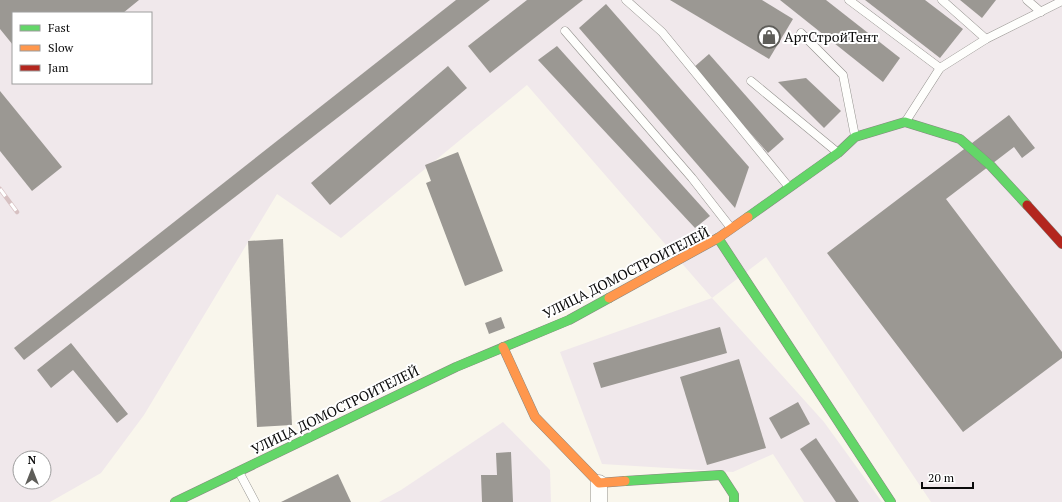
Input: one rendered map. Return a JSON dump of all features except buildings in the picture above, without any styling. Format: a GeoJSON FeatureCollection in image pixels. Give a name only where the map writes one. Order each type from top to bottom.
{"type":"FeatureCollection","features":[{"type":"Feature","properties":{"kind":"street"},"geometry":{"type":"LineString","coordinates":[[718,238],[838,153],[855,137],[905,122],[960,139],[991,166],[1062,244]]}},
{"type":"Feature","properties":{"kind":"street","name":"УЛИЦА ДОМОСТРОИТЕЛЕЙ"},"geometry":{"type":"LineString","coordinates":[[175,502],[456,367],[569,320],[718,238],[891,502]]}},
{"type":"Feature","properties":{"kind":"street"},"geometry":{"type":"LineString","coordinates":[[503,348],[534,417],[599,482],[599,502]]}},
{"type":"Feature","properties":{"kind":"street"},"geometry":{"type":"LineString","coordinates":[[599,482],[721,476],[734,495],[734,502]]}},
{"type":"Feature","properties":{"kind":"lane"},"geometry":{"type":"LineString","coordinates":[[626,0],[662,32],[789,188]]}},
{"type":"Feature","properties":{"kind":"lane"},"geometry":{"type":"LineString","coordinates":[[849,0],[940,68]]}},
{"type":"Feature","properties":{"kind":"lane"},"geometry":{"type":"LineString","coordinates":[[942,0],[986,39]]}},
{"type":"Feature","properties":{"kind":"lane"},"geometry":{"type":"LineString","coordinates":[[1027,0],[1041,12]]}},
{"type":"Feature","properties":{"kind":"lane"},"geometry":{"type":"LineString","coordinates":[[905,122],[940,68],[986,39],[1062,1]]}},
{"type":"Feature","properties":{"kind":"lane"},"geometry":{"type":"LineString","coordinates":[[565,30],[692,178],[732,228]]}},
{"type":"Feature","properties":{"kind":"lane"},"geometry":{"type":"LineString","coordinates":[[801,33],[843,75],[855,137]]}},
{"type":"Feature","properties":{"kind":"lane"},"geometry":{"type":"LineString","coordinates":[[751,81],[838,153]]}},
{"type":"Feature","properties":{"kind":"lane"},"geometry":{"type":"LineString","coordinates":[[239,471],[255,502]]}},
{"type":"Feature","properties":{"kind":"shaded area"},"geometry":{"type":"Polygon","coordinates":[[[0,0],[1062,0],[1062,502],[931,502],[766,257],[712,298],[527,85],[341,238],[277,194],[144,415],[101,473],[50,502],[0,502],[0,0]]]}},
{"type":"Feature","properties":{"kind":"shaded area"},"geometry":{"type":"Polygon","coordinates":[[[712,298],[824,422],[882,502],[804,502],[773,454],[733,472],[602,464],[560,352],[712,298]]]}},
{"type":"Feature","properties":{"kind":"shaded area"},"geometry":{"type":"Polygon","coordinates":[[[503,422],[550,470],[551,502],[379,502],[401,490],[503,422]]]}},
{"type":"Feature","properties":{"kind":"railway"},"geometry":{"type":"LineString","coordinates":[[0,189],[17,212]]}},
{"type":"Feature","properties":{"kind":"traffic: fast"},"geometry":{"type":"LineString","coordinates":[[748,217],[838,153],[855,137],[905,122],[960,139],[991,166],[1027,205]]}},
{"type":"Feature","properties":{"kind":"traffic: fast"},"geometry":{"type":"LineString","coordinates":[[718,238],[891,502]]}},
{"type":"Feature","properties":{"kind":"traffic: fast"},"geometry":{"type":"LineString","coordinates":[[175,502],[456,367],[569,320],[609,298]]}},
{"type":"Feature","properties":{"kind":"traffic: fast"},"geometry":{"type":"LineString","coordinates":[[625,481],[721,475],[734,495],[734,502]]}},
{"type":"Feature","properties":{"kind":"traffic: slow"},"geometry":{"type":"LineString","coordinates":[[609,298],[718,238],[748,217]]}},
{"type":"Feature","properties":{"kind":"traffic: slow"},"geometry":{"type":"LineString","coordinates":[[503,347],[535,417],[599,483],[625,481]]}},
{"type":"Feature","properties":{"kind":"traffic: jam"},"geometry":{"type":"LineString","coordinates":[[1027,205],[1062,244]]}},
{"type":"Feature","properties":{"kind":"place","name":"АртСтройТент"},"geometry":{"type":"Point","coordinates":[769,37]}}]}
